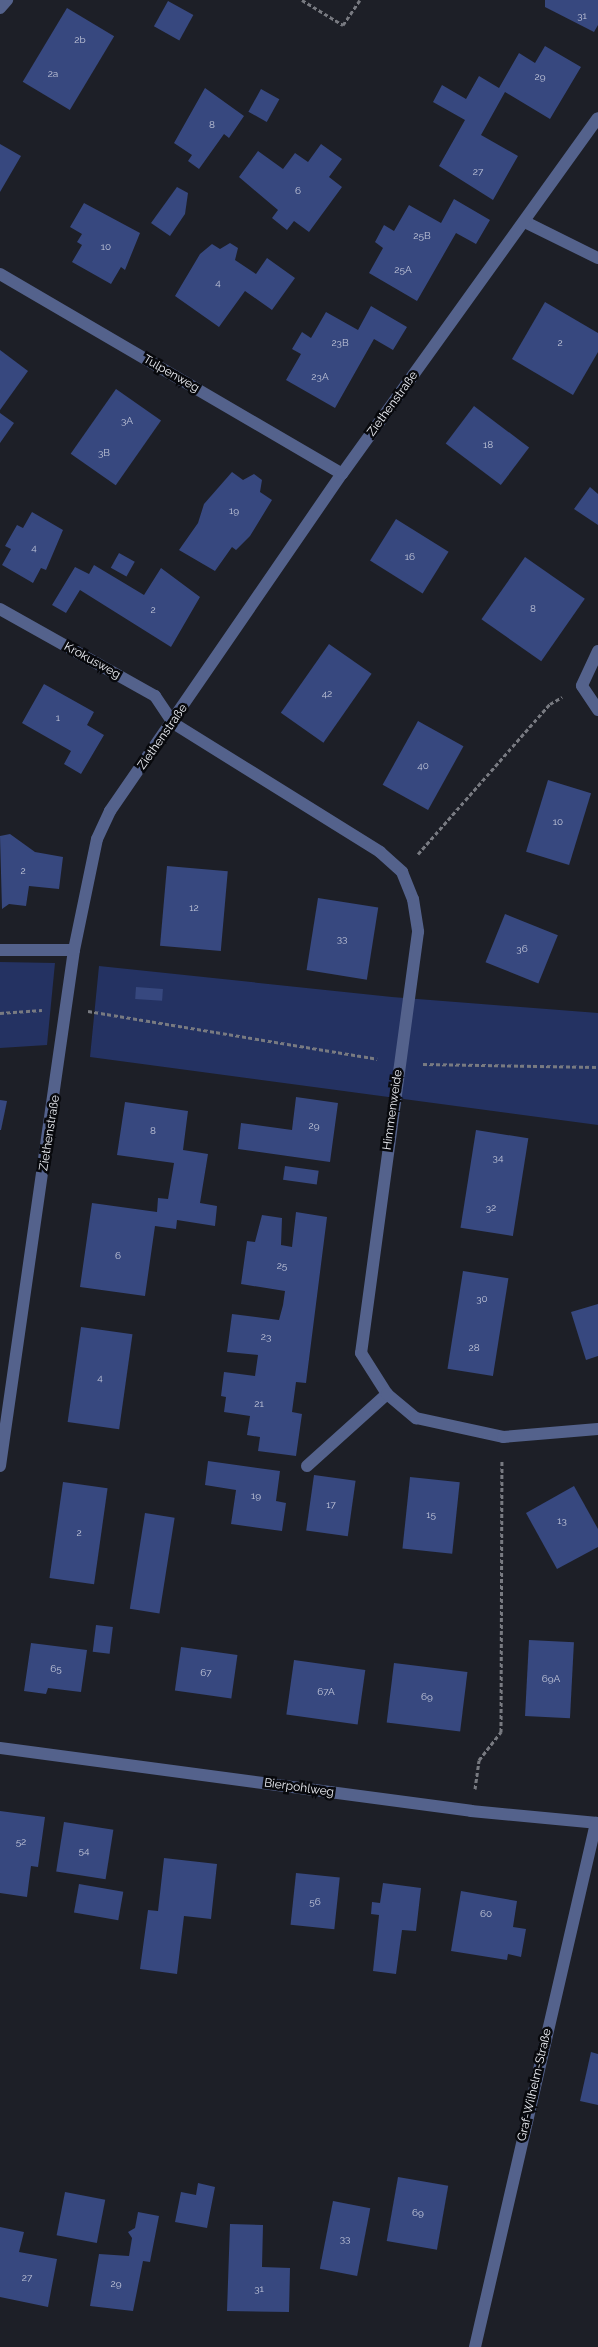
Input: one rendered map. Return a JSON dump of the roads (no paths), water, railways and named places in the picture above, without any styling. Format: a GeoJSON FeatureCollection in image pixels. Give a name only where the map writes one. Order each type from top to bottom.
{"type":"FeatureCollection","features":[{"type":"Feature","properties":{"kind":"street"},"geometry":{"type":"LineString","coordinates":[[0,8],[7,0]]}},
{"type":"Feature","properties":{"kind":"street","name":"Ziethenstraße"},"geometry":{"type":"LineString","coordinates":[[0,1466],[69,1008],[74,950],[98,839],[110,811],[174,723],[342,474],[598,118]]}},
{"type":"Feature","properties":{"kind":"street"},"geometry":{"type":"LineString","coordinates":[[525,222],[598,258]]}},
{"type":"Feature","properties":{"kind":"street","name":"Tulpenweg"},"geometry":{"type":"LineString","coordinates":[[0,274],[342,474]]}},
{"type":"Feature","properties":{"kind":"street","name":"Krokusweg"},"geometry":{"type":"LineString","coordinates":[[0,609],[155,696],[174,723]]}},
{"type":"Feature","properties":{"kind":"street"},"geometry":{"type":"LineString","coordinates":[[598,651],[582,686],[598,710]]}},
{"type":"Feature","properties":{"kind":"street","name":"Himmenweide"},"geometry":{"type":"LineString","coordinates":[[174,723],[380,852],[402,872],[413,900],[418,932],[361,1352],[387,1394],[416,1418],[502,1437],[598,1429]]}},
{"type":"Feature","properties":{"kind":"street"},"geometry":{"type":"LineString","coordinates":[[0,950],[74,950]]}},
{"type":"Feature","properties":{"kind":"street"},"geometry":{"type":"LineString","coordinates":[[307,1466],[387,1394]]}},
{"type":"Feature","properties":{"kind":"street","name":"Bierpohlweg"},"geometry":{"type":"LineString","coordinates":[[0,1748],[471,1811],[597,1823]]}},
{"type":"Feature","properties":{"kind":"street","name":"Graf-Wilhelm-Straße"},"geometry":{"type":"LineString","coordinates":[[475,2347],[597,1823]]}}]}
